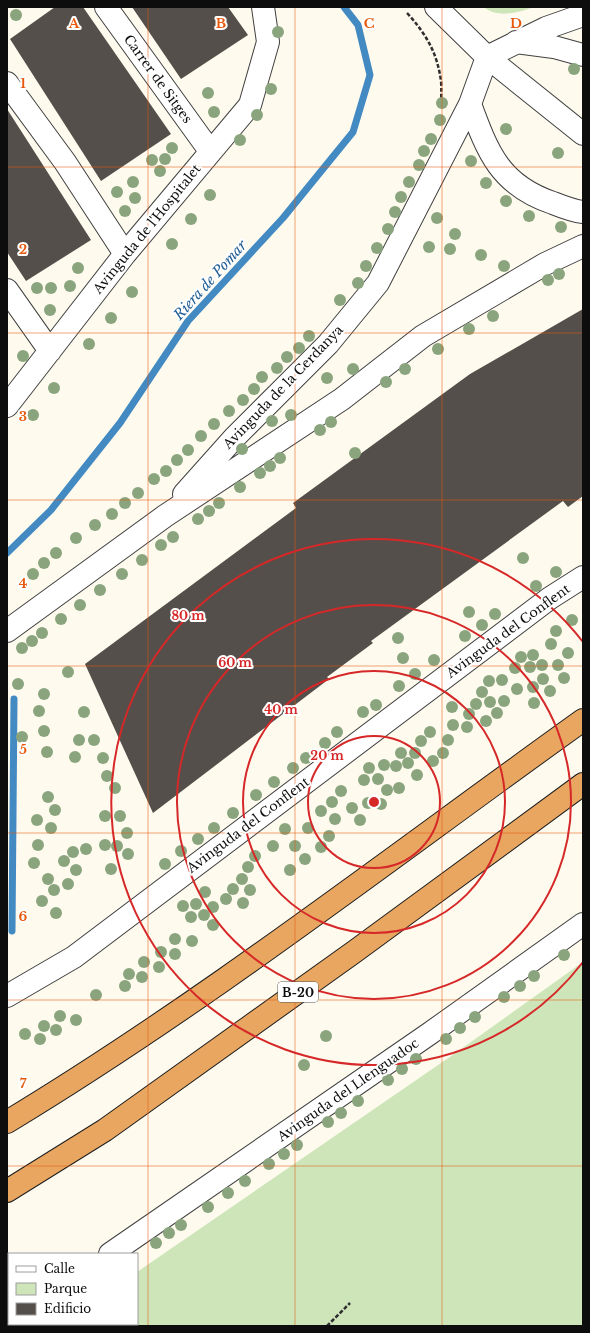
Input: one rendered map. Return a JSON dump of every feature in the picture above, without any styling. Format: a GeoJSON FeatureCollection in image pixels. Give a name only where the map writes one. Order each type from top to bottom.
{"type":"FeatureCollection","features":[{"type":"Feature","properties":{"kind":"highway"},"geometry":{"type":"LineString","coordinates":[[7,1122],[71,1084],[246,963],[583,720]]}},
{"type":"Feature","properties":{"kind":"highway","name":"B-20"},"geometry":{"type":"LineString","coordinates":[[7,1191],[104,1130],[354,952],[583,784]]}},
{"type":"Feature","properties":{"kind":"street","name":"Carrer de Sitges"},"geometry":{"type":"LineString","coordinates":[[106,7],[210,151]]}},
{"type":"Feature","properties":{"kind":"street","name":"Avinguda de l'Hospitalet"},"geometry":{"type":"LineString","coordinates":[[7,406],[125,254],[250,105],[268,42],[262,7]]}},
{"type":"Feature","properties":{"kind":"street"},"geometry":{"type":"LineString","coordinates":[[436,7],[487,57],[583,134]]}},
{"type":"Feature","properties":{"kind":"street"},"geometry":{"type":"LineString","coordinates":[[487,57],[546,28],[583,15]]}},
{"type":"Feature","properties":{"kind":"street"},"geometry":{"type":"LineString","coordinates":[[516,42],[554,47],[583,55]]}},
{"type":"Feature","properties":{"kind":"street","name":"Avinguda de la Cerdanya"},"geometry":{"type":"LineString","coordinates":[[165,516],[234,438],[328,344],[378,283],[470,104],[487,57]]}},
{"type":"Feature","properties":{"kind":"street"},"geometry":{"type":"LineString","coordinates":[[7,83],[65,162],[125,254]]}},
{"type":"Feature","properties":{"kind":"street"},"geometry":{"type":"LineString","coordinates":[[470,104],[484,143],[504,173],[533,196],[575,211],[583,212]]}},
{"type":"Feature","properties":{"kind":"street","name":"Avinguda de la Cerdanya"},"geometry":{"type":"LineString","coordinates":[[7,631],[165,516],[342,398],[423,336],[545,264],[583,246]]}},
{"type":"Feature","properties":{"kind":"street"},"geometry":{"type":"LineString","coordinates":[[7,290],[50,351]]}},
{"type":"Feature","properties":{"kind":"street","name":"Avinguda del Conflent"},"geometry":{"type":"LineString","coordinates":[[7,996],[74,957],[550,598],[583,577]]}},
{"type":"Feature","properties":{"kind":"street","name":"Avinguda del Llenguadoc"},"geometry":{"type":"LineString","coordinates":[[111,1253],[428,1034],[583,924]]}},
{"type":"Feature","properties":{"kind":"path"},"geometry":{"type":"LineString","coordinates":[[407,13],[434,49],[441,81],[440,99],[444,111]]}},
{"type":"Feature","properties":{"kind":"path"},"geometry":{"type":"LineString","coordinates":[[327,1326],[350,1302]]}},
{"type":"Feature","properties":{"kind":"green space"},"geometry":{"type":"Polygon","coordinates":[[[484,7],[534,7],[522,11],[502,14],[489,11],[484,7]]]}},
{"type":"Feature","properties":{"kind":"green space"},"geometry":{"type":"Polygon","coordinates":[[[583,962],[583,1326],[53,1326],[138,1325],[138,1271],[457,1052],[583,962]]]}},
{"type":"Feature","properties":{"kind":"building"},"geometry":{"type":"Polygon","coordinates":[[[55,7],[83,7],[171,134],[101,181],[10,39],[55,7]]]}},
{"type":"Feature","properties":{"kind":"building"},"geometry":{"type":"Polygon","coordinates":[[[132,7],[228,7],[248,35],[181,79],[132,7]]]}},
{"type":"Feature","properties":{"kind":"building"},"geometry":{"type":"Polygon","coordinates":[[[7,109],[91,240],[26,281],[7,252],[7,109]]]}},
{"type":"Feature","properties":{"kind":"building"},"geometry":{"type":"Polygon","coordinates":[[[583,309],[583,496],[568,507],[563,501],[371,641],[373,643],[327,677],[329,679],[153,813],[85,664],[296,508],[293,503],[470,374],[583,309]]]}},
{"type":"Feature","properties":{"kind":"waterway","name":"Riera de Pomar"},"geometry":{"type":"LineString","coordinates":[[7,553],[51,510],[120,423],[188,321],[283,218],[353,132],[370,75],[358,25],[344,7]]}},
{"type":"Feature","properties":{"kind":"waterway","name":"Riera de Pomar"},"geometry":{"type":"LineString","coordinates":[[12,931],[14,699]]}}]}
